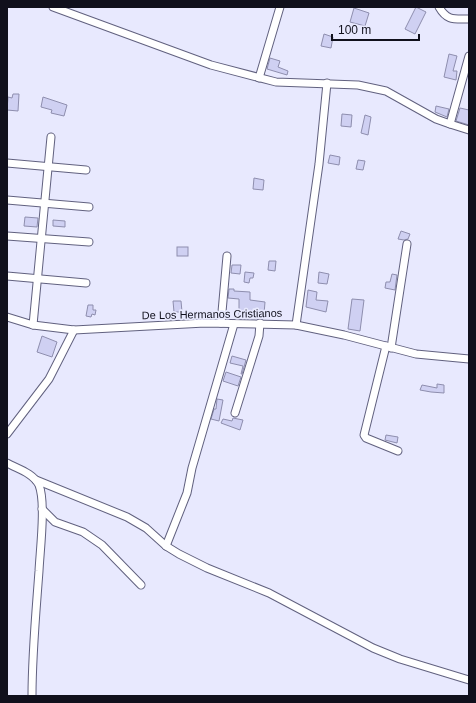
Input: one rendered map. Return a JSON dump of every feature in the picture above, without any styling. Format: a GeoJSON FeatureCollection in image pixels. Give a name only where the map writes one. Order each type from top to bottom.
{"type":"FeatureCollection","features":[{"type":"Feature","properties":{"kind":"street"},"geometry":{"type":"LineString","coordinates":[[53,7],[211,65],[259,78],[276,82],[358,85],[386,91],[436,118],[469,130]]}},
{"type":"Feature","properties":{"kind":"street"},"geometry":{"type":"LineString","coordinates":[[259,78],[280,7]]}},
{"type":"Feature","properties":{"kind":"street"},"geometry":{"type":"LineString","coordinates":[[439,7],[443,14],[450,19],[469,19]]}},
{"type":"Feature","properties":{"kind":"street"},"geometry":{"type":"LineString","coordinates":[[450,124],[469,56]]}},
{"type":"Feature","properties":{"kind":"street"},"geometry":{"type":"LineString","coordinates":[[296,325],[319,164],[327,84]]}},
{"type":"Feature","properties":{"kind":"street"},"geometry":{"type":"LineString","coordinates":[[32,325],[51,137]]}},
{"type":"Feature","properties":{"kind":"street"},"geometry":{"type":"LineString","coordinates":[[7,163],[86,170]]}},
{"type":"Feature","properties":{"kind":"street"},"geometry":{"type":"LineString","coordinates":[[7,200],[89,207]]}},
{"type":"Feature","properties":{"kind":"street"},"geometry":{"type":"LineString","coordinates":[[7,236],[89,242]]}},
{"type":"Feature","properties":{"kind":"street"},"geometry":{"type":"LineString","coordinates":[[398,451],[366,438],[364,435],[388,347],[407,244]]}},
{"type":"Feature","properties":{"kind":"street"},"geometry":{"type":"LineString","coordinates":[[221,323],[228,256]]}},
{"type":"Feature","properties":{"kind":"street"},"geometry":{"type":"LineString","coordinates":[[7,276],[86,283]]}},
{"type":"Feature","properties":{"kind":"street","name":"De Los Hermanos Cristianos"},"geometry":{"type":"LineString","coordinates":[[7,317],[32,325],[74,330],[103,327],[221,323],[296,325],[344,334],[416,354],[469,359]]}},
{"type":"Feature","properties":{"kind":"street"},"geometry":{"type":"LineString","coordinates":[[235,413],[259,336],[260,323]]}},
{"type":"Feature","properties":{"kind":"street"},"geometry":{"type":"LineString","coordinates":[[166,546],[187,493],[192,468],[234,324]]}},
{"type":"Feature","properties":{"kind":"street"},"geometry":{"type":"LineString","coordinates":[[7,434],[49,379],[74,330]]}},
{"type":"Feature","properties":{"kind":"street"},"geometry":{"type":"LineString","coordinates":[[7,463],[30,474],[36,480],[127,517],[146,528],[166,546],[207,568],[269,593],[373,648],[400,659],[469,680]]}},
{"type":"Feature","properties":{"kind":"street"},"geometry":{"type":"LineString","coordinates":[[32,696],[34,637],[42,531],[42,495],[36,480]]}},
{"type":"Feature","properties":{"kind":"street"},"geometry":{"type":"LineString","coordinates":[[42,508],[56,522],[83,532],[102,545],[141,585]]}},
{"type":"Feature","properties":{"kind":"building"},"geometry":{"type":"Polygon","coordinates":[[[416,7],[426,12],[415,34],[405,29],[416,7]]]}},
{"type":"Feature","properties":{"kind":"building"},"geometry":{"type":"Polygon","coordinates":[[[354,8],[369,13],[365,26],[350,22],[354,8]]]}},
{"type":"Feature","properties":{"kind":"building"},"geometry":{"type":"Polygon","coordinates":[[[324,34],[333,37],[331,48],[321,46],[324,34]]]}},
{"type":"Feature","properties":{"kind":"building"},"geometry":{"type":"Polygon","coordinates":[[[449,54],[457,56],[453,71],[457,71],[456,80],[444,77],[449,54]]]}},
{"type":"Feature","properties":{"kind":"building"},"geometry":{"type":"Polygon","coordinates":[[[270,58],[280,61],[278,67],[288,71],[287,75],[267,69],[270,58]]]}},
{"type":"Feature","properties":{"kind":"building"},"geometry":{"type":"Polygon","coordinates":[[[13,94],[19,94],[18,111],[7,110],[8,97],[12,98],[13,94]]]}},
{"type":"Feature","properties":{"kind":"building"},"geometry":{"type":"Polygon","coordinates":[[[43,97],[67,105],[64,116],[51,113],[52,110],[41,107],[43,97]]]}},
{"type":"Feature","properties":{"kind":"building"},"geometry":{"type":"Polygon","coordinates":[[[436,106],[449,109],[447,117],[435,112],[436,106]]]}},
{"type":"Feature","properties":{"kind":"building"},"geometry":{"type":"Polygon","coordinates":[[[460,108],[469,110],[469,125],[456,121],[460,108]]]}},
{"type":"Feature","properties":{"kind":"building"},"geometry":{"type":"Polygon","coordinates":[[[342,114],[352,115],[351,127],[341,126],[342,114]]]}},
{"type":"Feature","properties":{"kind":"building"},"geometry":{"type":"Polygon","coordinates":[[[365,115],[371,117],[368,135],[361,133],[365,115]]]}},
{"type":"Feature","properties":{"kind":"building"},"geometry":{"type":"Polygon","coordinates":[[[330,155],[340,157],[339,165],[328,163],[330,155]]]}},
{"type":"Feature","properties":{"kind":"building"},"geometry":{"type":"Polygon","coordinates":[[[358,160],[365,161],[363,170],[356,169],[358,160]]]}},
{"type":"Feature","properties":{"kind":"building"},"geometry":{"type":"Polygon","coordinates":[[[254,178],[264,180],[263,190],[253,189],[254,178]]]}},
{"type":"Feature","properties":{"kind":"building"},"geometry":{"type":"Polygon","coordinates":[[[25,217],[38,218],[37,227],[24,226],[25,217]]]}},
{"type":"Feature","properties":{"kind":"building"},"geometry":{"type":"Polygon","coordinates":[[[53,220],[65,221],[65,227],[53,226],[53,220]]]}},
{"type":"Feature","properties":{"kind":"building"},"geometry":{"type":"Polygon","coordinates":[[[401,231],[410,234],[408,239],[398,239],[401,231]]]}},
{"type":"Feature","properties":{"kind":"building"},"geometry":{"type":"Polygon","coordinates":[[[177,247],[188,247],[188,256],[177,256],[177,247]]]}},
{"type":"Feature","properties":{"kind":"building"},"geometry":{"type":"Polygon","coordinates":[[[269,261],[276,261],[275,271],[268,270],[269,261]]]}},
{"type":"Feature","properties":{"kind":"building"},"geometry":{"type":"Polygon","coordinates":[[[232,265],[241,265],[240,274],[231,273],[232,265]]]}},
{"type":"Feature","properties":{"kind":"building"},"geometry":{"type":"Polygon","coordinates":[[[245,272],[254,273],[253,278],[250,278],[249,283],[244,282],[245,272]]]}},
{"type":"Feature","properties":{"kind":"building"},"geometry":{"type":"Polygon","coordinates":[[[319,272],[329,274],[327,284],[318,283],[319,272]]]}},
{"type":"Feature","properties":{"kind":"building"},"geometry":{"type":"Polygon","coordinates":[[[392,274],[397,275],[395,290],[385,288],[386,282],[390,282],[392,274]]]}},
{"type":"Feature","properties":{"kind":"building"},"geometry":{"type":"Polygon","coordinates":[[[229,289],[234,289],[234,291],[250,292],[250,300],[265,302],[264,314],[250,313],[250,317],[239,317],[239,299],[228,298],[229,289]]]}},
{"type":"Feature","properties":{"kind":"building"},"geometry":{"type":"Polygon","coordinates":[[[308,290],[317,292],[316,300],[328,301],[326,312],[306,307],[308,290]]]}},
{"type":"Feature","properties":{"kind":"building"},"geometry":{"type":"Polygon","coordinates":[[[352,299],[364,300],[360,331],[348,329],[352,299]]]}},
{"type":"Feature","properties":{"kind":"building"},"geometry":{"type":"Polygon","coordinates":[[[173,301],[181,301],[182,312],[174,312],[173,301]]]}},
{"type":"Feature","properties":{"kind":"building"},"geometry":{"type":"Polygon","coordinates":[[[88,305],[93,305],[93,310],[96,310],[95,315],[92,314],[91,317],[86,316],[88,305]]]}},
{"type":"Feature","properties":{"kind":"building"},"geometry":{"type":"Polygon","coordinates":[[[42,336],[57,342],[52,357],[37,352],[42,336]]]}},
{"type":"Feature","properties":{"kind":"building"},"geometry":{"type":"Polygon","coordinates":[[[232,356],[246,360],[242,374],[243,366],[230,363],[232,356]]]}},
{"type":"Feature","properties":{"kind":"building"},"geometry":{"type":"Polygon","coordinates":[[[226,372],[241,377],[238,386],[223,381],[226,372]]]}},
{"type":"Feature","properties":{"kind":"building"},"geometry":{"type":"Polygon","coordinates":[[[437,384],[444,385],[444,393],[420,390],[422,385],[437,388],[437,384]]]}},
{"type":"Feature","properties":{"kind":"building"},"geometry":{"type":"Polygon","coordinates":[[[217,399],[223,400],[219,421],[211,419],[214,409],[216,409],[217,399]]]}},
{"type":"Feature","properties":{"kind":"building"},"geometry":{"type":"Polygon","coordinates":[[[233,418],[243,420],[240,430],[221,423],[223,419],[232,421],[233,418]]]}},
{"type":"Feature","properties":{"kind":"building"},"geometry":{"type":"Polygon","coordinates":[[[386,435],[398,437],[397,443],[385,440],[386,435]]]}}]}
